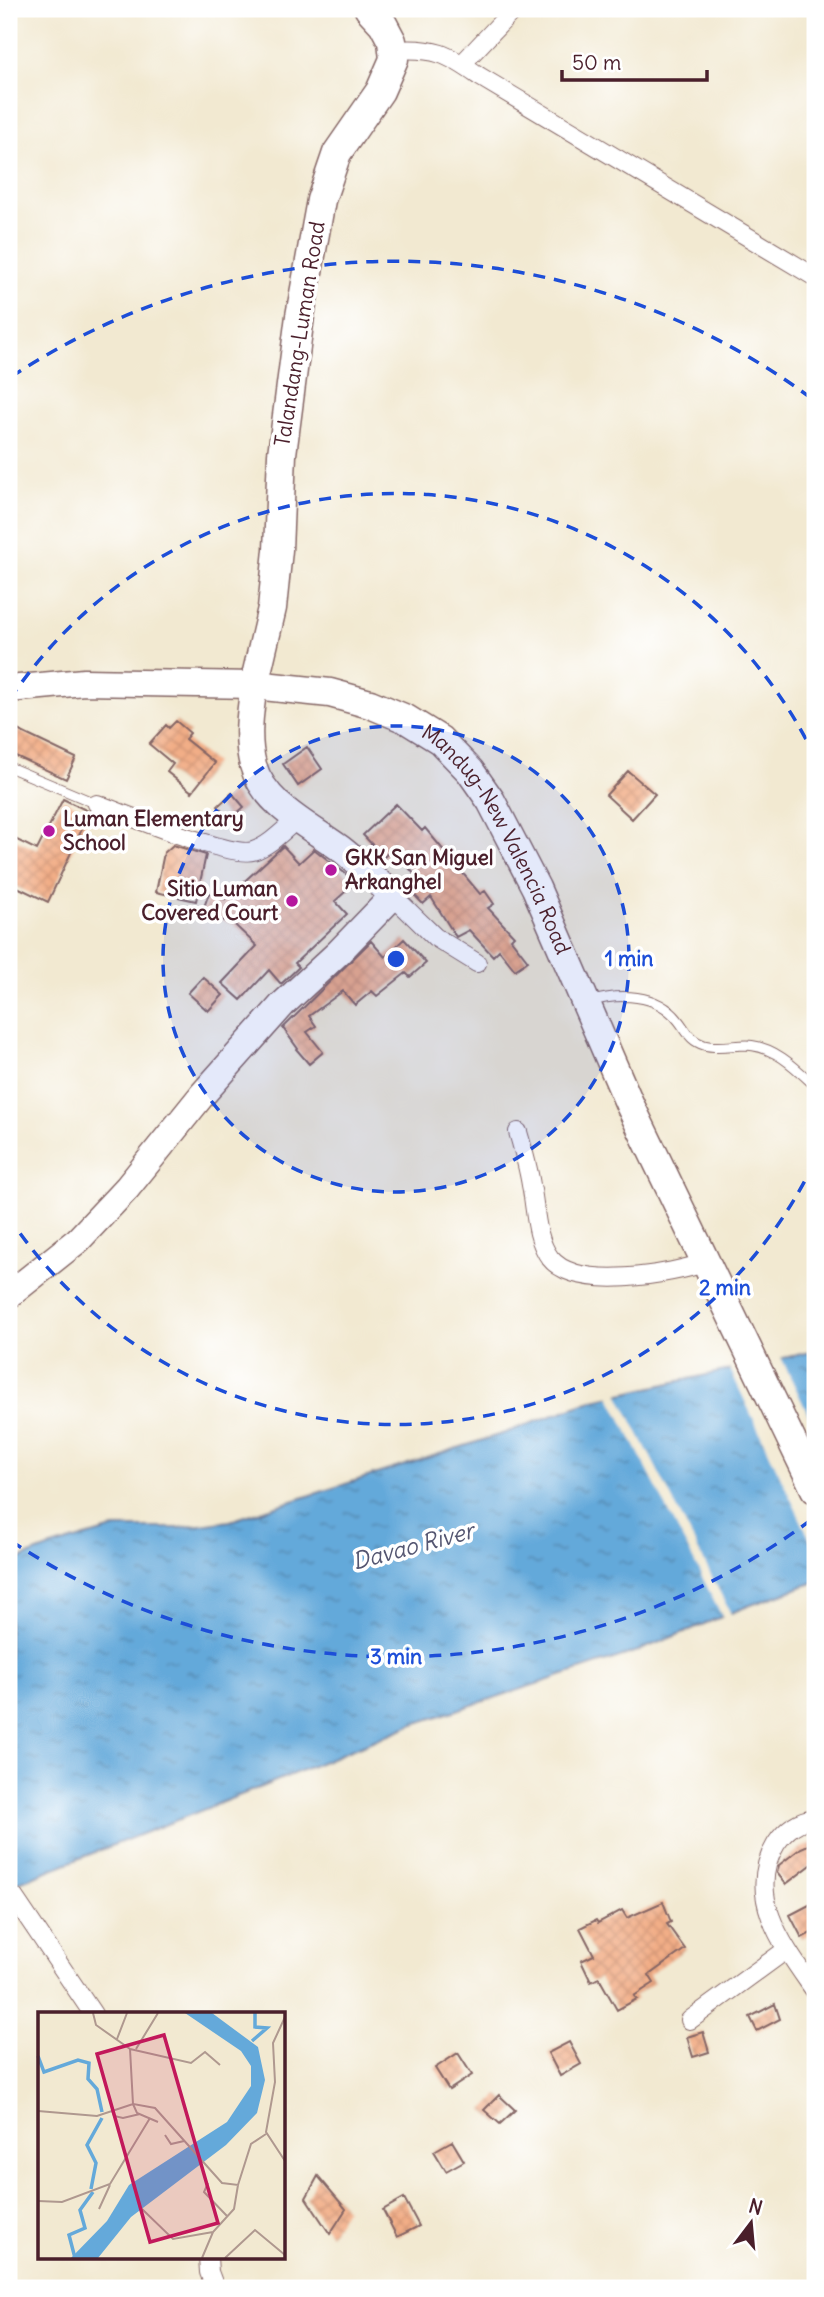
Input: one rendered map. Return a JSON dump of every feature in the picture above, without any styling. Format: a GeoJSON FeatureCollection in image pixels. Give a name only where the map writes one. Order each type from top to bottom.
{"type":"FeatureCollection","features":[{"type":"Feature","properties":{"kind":"main road"},"geometry":{"type":"LineString","coordinates":[[369,9],[383,24],[395,50]]}},
{"type":"Feature","properties":{"kind":"main road","name":"Talandang-Luman Road"},"geometry":{"type":"LineString","coordinates":[[254,685],[272,608],[278,550],[282,454],[300,316],[321,200],[337,153],[380,91],[391,71],[395,50]]}},
{"type":"Feature","properties":{"kind":"main road","name":"Mandug-New Valencia Road"},"geometry":{"type":"LineString","coordinates":[[254,685],[330,693],[370,704],[406,719],[440,740],[470,771],[491,800],[536,888],[630,1105],[815,1489]]}},
{"type":"Feature","properties":{"kind":"street"},"geometry":{"type":"LineString","coordinates":[[462,64],[514,9]]}},
{"type":"Feature","properties":{"kind":"street"},"geometry":{"type":"LineString","coordinates":[[395,50],[433,50],[447,54],[479,76],[815,277]]}},
{"type":"Feature","properties":{"kind":"street","name":"Mandug-New Valencia Road"},"geometry":{"type":"LineString","coordinates":[[9,690],[85,682],[254,685]]}},
{"type":"Feature","properties":{"kind":"street"},"geometry":{"type":"LineString","coordinates":[[254,685],[249,738],[254,768],[267,791],[297,819],[342,849],[435,937],[477,963]]}},
{"type":"Feature","properties":{"kind":"street"},"geometry":{"type":"LineString","coordinates":[[97,804],[214,845],[243,852],[254,851],[297,819]]}},
{"type":"Feature","properties":{"kind":"street"},"geometry":{"type":"LineString","coordinates":[[9,1295],[78,1240],[127,1188],[202,1095],[282,1004],[338,953],[393,896]]}},
{"type":"Feature","properties":{"kind":"street"},"geometry":{"type":"LineString","coordinates":[[518,1132],[526,1160],[537,1223],[550,1259],[565,1269],[615,1278],[658,1275],[707,1262]]}},
{"type":"Feature","properties":{"kind":"street"},"geometry":{"type":"LineString","coordinates":[[815,1818],[797,1822],[788,1830],[771,1854],[763,1888],[767,1908],[786,1950],[815,1990]]}},
{"type":"Feature","properties":{"kind":"street"},"geometry":{"type":"LineString","coordinates":[[14,1897],[92,2012]]}},
{"type":"Feature","properties":{"kind":"street"},"geometry":{"type":"LineString","coordinates":[[690,2020],[786,1950]]}},
{"type":"Feature","properties":{"kind":"street"},"geometry":{"type":"LineString","coordinates":[[208,2258],[209,2272],[215,2288]]}},
{"type":"Feature","properties":{"kind":"lane"},"geometry":{"type":"LineString","coordinates":[[9,767],[97,804]]}},
{"type":"Feature","properties":{"kind":"lane"},"geometry":{"type":"LineString","coordinates":[[585,1003],[606,997],[626,996],[649,1000],[667,1007],[690,1038],[706,1046],[750,1045],[772,1052],[791,1063],[814,1085]]}},
{"type":"Feature","properties":{"kind":"water","name":"Davao River"},"geometry":{"type":"Polygon","coordinates":[[[815,1351],[815,1582],[638,1651],[411,1725],[9,1886],[9,1563],[48,1548],[116,1528],[178,1528],[230,1521],[505,1433],[594,1400],[815,1351]]]}},
{"type":"Feature","properties":{"kind":"pier"},"geometry":{"type":"Polygon","coordinates":[[[780,1355],[815,1429],[815,1550],[728,1365],[780,1355]]]}},
{"type":"Feature","properties":{"kind":"pier"},"geometry":{"type":"Polygon","coordinates":[[[617,1391],[732,1616],[724,1620],[608,1393],[617,1391]]]}},
{"type":"Feature","properties":{"kind":"building"},"geometry":{"type":"Polygon","coordinates":[[[176,721],[190,733],[185,739],[215,763],[192,792],[167,772],[173,764],[149,744],[166,725],[169,728],[176,721]]]}},
{"type":"Feature","properties":{"kind":"building"},"geometry":{"type":"Polygon","coordinates":[[[9,726],[76,758],[66,779],[9,753],[9,726]]]}},
{"type":"Feature","properties":{"kind":"building"},"geometry":{"type":"Polygon","coordinates":[[[307,747],[322,769],[298,786],[283,764],[307,747]]]}},
{"type":"Feature","properties":{"kind":"building"},"geometry":{"type":"Polygon","coordinates":[[[628,771],[655,794],[632,819],[606,795],[628,771]]]}},
{"type":"Feature","properties":{"kind":"building"},"geometry":{"type":"Polygon","coordinates":[[[232,793],[244,807],[229,820],[218,806],[232,793]]]}},
{"type":"Feature","properties":{"kind":"building"},"geometry":{"type":"Polygon","coordinates":[[[63,799],[90,812],[48,902],[9,883],[9,836],[37,850],[63,799]]]}},
{"type":"Feature","properties":{"kind":"building"},"geometry":{"type":"Polygon","coordinates":[[[396,804],[422,831],[425,828],[480,894],[485,891],[494,904],[488,908],[514,936],[511,939],[528,961],[515,970],[499,950],[493,956],[469,930],[456,937],[431,897],[423,904],[405,885],[415,875],[393,848],[384,857],[363,835],[396,804]]]}},
{"type":"Feature","properties":{"kind":"building"},"geometry":{"type":"Polygon","coordinates":[[[173,845],[206,855],[196,901],[156,892],[164,853],[173,845]]]}},
{"type":"Feature","properties":{"kind":"building"},"geometry":{"type":"Polygon","coordinates":[[[283,846],[299,863],[314,849],[356,882],[335,901],[347,914],[295,963],[299,967],[281,984],[269,970],[241,1000],[222,983],[257,946],[234,924],[202,913],[209,893],[225,899],[283,846]]]}},
{"type":"Feature","properties":{"kind":"building"},"geometry":{"type":"Polygon","coordinates":[[[404,939],[426,963],[410,977],[406,973],[377,996],[372,991],[355,1005],[343,991],[309,1016],[316,1026],[307,1032],[323,1052],[309,1064],[283,1028],[371,941],[385,957],[404,939]]]}},
{"type":"Feature","properties":{"kind":"building"},"geometry":{"type":"Polygon","coordinates":[[[203,977],[223,995],[208,1011],[188,993],[203,977]]]}},
{"type":"Feature","properties":{"kind":"building"},"geometry":{"type":"Polygon","coordinates":[[[815,1842],[815,1862],[786,1884],[777,1873],[779,1865],[801,1848],[815,1842]]]}},
{"type":"Feature","properties":{"kind":"building"},"geometry":{"type":"Polygon","coordinates":[[[663,1902],[671,1922],[667,1924],[685,1949],[649,1975],[654,1983],[634,1996],[637,1999],[617,2010],[599,1978],[591,1982],[581,1961],[594,1955],[580,1928],[596,1920],[598,1923],[622,1910],[627,1918],[663,1902]]]}},
{"type":"Feature","properties":{"kind":"building"},"geometry":{"type":"Polygon","coordinates":[[[815,1902],[815,1931],[802,1938],[790,1915],[815,1902]]]}},
{"type":"Feature","properties":{"kind":"building"},"geometry":{"type":"Polygon","coordinates":[[[775,2004],[780,2019],[757,2031],[750,2017],[775,2004]]]}},
{"type":"Feature","properties":{"kind":"building"},"geometry":{"type":"Polygon","coordinates":[[[703,2032],[709,2052],[693,2057],[687,2037],[703,2032]]]}},
{"type":"Feature","properties":{"kind":"building"},"geometry":{"type":"Polygon","coordinates":[[[569,2042],[581,2064],[560,2076],[548,2053],[569,2042]]]}},
{"type":"Feature","properties":{"kind":"building"},"geometry":{"type":"Polygon","coordinates":[[[458,2053],[472,2075],[449,2090],[435,2068],[458,2053]]]}},
{"type":"Feature","properties":{"kind":"building"},"geometry":{"type":"Polygon","coordinates":[[[499,2095],[515,2110],[500,2124],[484,2110],[499,2095]]]}},
{"type":"Feature","properties":{"kind":"building"},"geometry":{"type":"Polygon","coordinates":[[[452,2141],[464,2161],[446,2171],[434,2151],[452,2141]]]}},
{"type":"Feature","properties":{"kind":"building"},"geometry":{"type":"Polygon","coordinates":[[[318,2176],[346,2209],[330,2234],[306,2198],[318,2176]]]}},
{"type":"Feature","properties":{"kind":"building"},"geometry":{"type":"Polygon","coordinates":[[[404,2198],[419,2226],[397,2237],[383,2210],[404,2198]]]}},
{"type":"Feature","properties":{"kind":"place","name":"Luman Elementary School"},"geometry":{"type":"Point","coordinates":[49,831]}},
{"type":"Feature","properties":{"kind":"place","name":"GKK San Miguel Arkanghel"},"geometry":{"type":"Point","coordinates":[331,870]}},
{"type":"Feature","properties":{"kind":"place","name":"Sitio Luman Covered Court"},"geometry":{"type":"Point","coordinates":[292,901]}}]}
